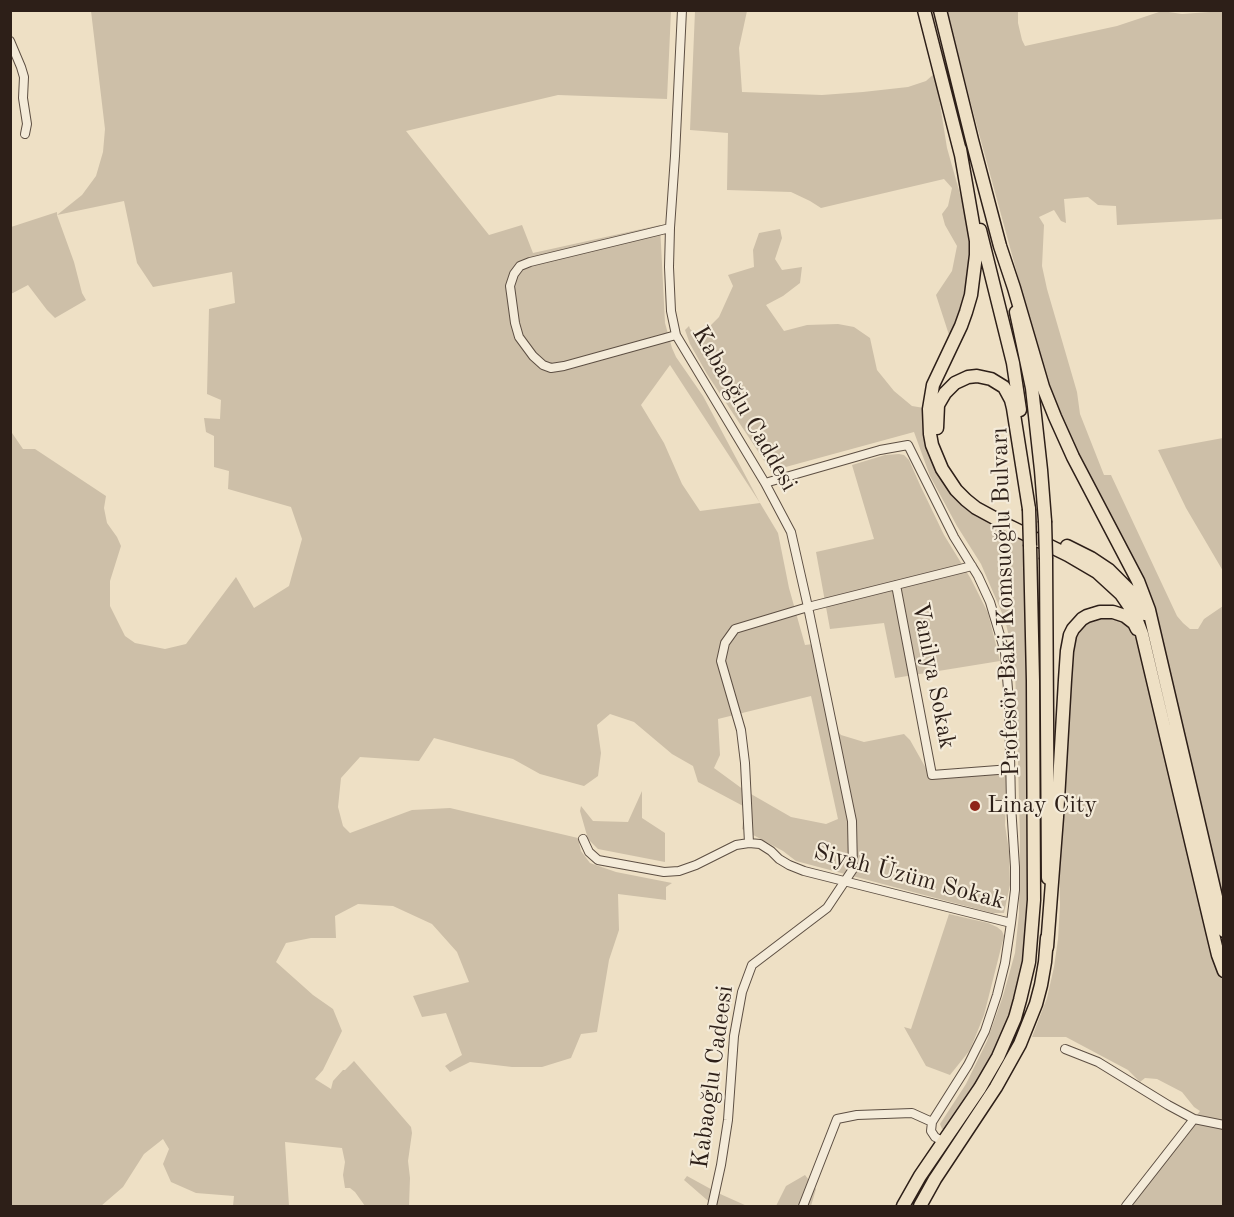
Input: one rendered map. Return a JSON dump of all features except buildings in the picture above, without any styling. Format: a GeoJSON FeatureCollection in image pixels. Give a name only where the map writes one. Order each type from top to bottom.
{"type":"FeatureCollection","features":[{"type":"Feature","properties":{"kind":"main road","name":"Profesör Baki Komsuoğlu Bulvarı"},"geometry":{"type":"LineString","coordinates":[[903,1206],[920,1176],[980,1088],[998,1057],[1015,1018],[1029,962],[1034,900],[1033,681],[1029,509],[1020,404],[1013,363],[924,10]]}},
{"type":"Feature","properties":{"kind":"main road","name":"Profesör Baki Komsuoğlu Bulvarı"},"geometry":{"type":"LineString","coordinates":[[920,1206],[935,1179],[996,1087],[1020,1044],[1041,985],[1047,947],[1045,521],[1032,388],[1000,246],[940,10]]}},
{"type":"Feature","properties":{"kind":"main road"},"geometry":{"type":"LineString","coordinates":[[960,149],[976,241],[976,255],[971,295],[966,312],[933,385],[930,397],[930,434],[937,458],[956,490],[976,508],[1082,563],[1110,582],[1126,600],[1142,634],[1152,649]]}},
{"type":"Feature","properties":{"kind":"main road"},"geometry":{"type":"LineString","coordinates":[[1000,246],[1043,387],[1055,417],[1073,457],[1138,581],[1149,610],[1152,649],[1224,932]]}},
{"type":"Feature","properties":{"kind":"main road"},"geometry":{"type":"LineString","coordinates":[[1029,509],[1013,408],[1004,387],[991,379],[977,376],[955,383],[938,405],[938,429],[945,458],[963,485],[993,509],[1091,558],[1109,570],[1124,584],[1145,615],[1215,943],[1224,970]]}},
{"type":"Feature","properties":{"kind":"main road"},"geometry":{"type":"LineString","coordinates":[[1047,947],[1067,651],[1070,635],[1077,624],[1087,616],[1100,612],[1113,612],[1125,616],[1134,623],[1152,649]]}},
{"type":"Feature","properties":{"kind":"street","name":"Kabaoğlu Caddesi"},"geometry":{"type":"LineString","coordinates":[[682,10],[670,228],[669,287],[676,335],[765,483],[791,532],[808,607]]}},
{"type":"Feature","properties":{"kind":"street"},"geometry":{"type":"LineString","coordinates":[[10,41],[24,77],[23,98],[27,124],[25,134]]}},
{"type":"Feature","properties":{"kind":"street"},"geometry":{"type":"LineString","coordinates":[[670,228],[530,262],[520,266],[510,286],[519,337],[533,356],[543,365],[551,368],[676,335]]}},
{"type":"Feature","properties":{"kind":"street"},"geometry":{"type":"LineString","coordinates":[[765,483],[880,450],[908,445],[954,537],[978,576],[990,602],[1005,652],[1015,867],[1011,923]]}},
{"type":"Feature","properties":{"kind":"street"},"geometry":{"type":"LineString","coordinates":[[583,839],[589,852],[598,860],[664,872],[680,871],[736,845],[749,843],[741,730],[721,661],[725,643],[735,629],[808,607],[972,566]]}},
{"type":"Feature","properties":{"kind":"street","name":"Vanilya Sokak"},"geometry":{"type":"LineString","coordinates":[[896,585],[932,775],[1011,769]]}},
{"type":"Feature","properties":{"kind":"street","name":"Kabaoğlu Cadeesi"},"geometry":{"type":"LineString","coordinates":[[712,1206],[728,1120],[734,1036],[742,992],[752,965],[827,908],[854,869],[852,821],[808,607]]}},
{"type":"Feature","properties":{"kind":"street"},"geometry":{"type":"LineString","coordinates":[[994,805],[1011,805]]}},
{"type":"Feature","properties":{"kind":"street","name":"Siyah Üzüm Sokak"},"geometry":{"type":"LineString","coordinates":[[749,843],[760,844],[789,865],[804,871],[1011,923],[1005,963],[985,1031],[968,1065],[932,1122]]}},
{"type":"Feature","properties":{"kind":"street"},"geometry":{"type":"LineString","coordinates":[[1065,1049],[1098,1062],[1194,1119],[1224,1125]]}},
{"type":"Feature","properties":{"kind":"street"},"geometry":{"type":"LineString","coordinates":[[803,1206],[837,1119],[857,1114],[912,1113],[932,1122],[931,1131],[935,1137],[944,1142]]}},
{"type":"Feature","properties":{"kind":"street"},"geometry":{"type":"LineString","coordinates":[[1126,1206],[1194,1119]]}},
{"type":"Feature","properties":{"kind":"shaded area"},"geometry":{"type":"Polygon","coordinates":[[[91,11],[671,11],[667,99],[558,95],[406,131],[489,235],[522,225],[533,253],[660,225],[665,323],[672,348],[703,396],[778,533],[789,588],[805,645],[821,643],[822,694],[830,722],[841,735],[864,742],[904,734],[910,740],[932,779],[1007,773],[1005,825],[1009,851],[1010,885],[1004,913],[992,913],[796,861],[783,851],[742,829],[745,807],[698,782],[693,766],[672,754],[634,722],[610,714],[597,725],[601,753],[598,776],[584,786],[540,774],[513,759],[434,738],[419,761],[360,757],[341,778],[338,807],[343,826],[350,833],[412,810],[450,808],[578,838],[581,851],[590,863],[616,872],[672,883],[666,887],[666,900],[618,894],[619,930],[609,960],[597,1032],[581,1034],[571,1058],[542,1067],[512,1067],[470,1062],[450,1072],[445,1066],[462,1055],[446,1013],[422,1017],[413,996],[469,982],[457,952],[432,924],[393,906],[358,904],[335,916],[336,938],[311,938],[286,943],[276,962],[313,995],[333,1009],[342,1031],[323,1070],[315,1079],[331,1089],[333,1081],[354,1061],[411,1127],[408,1161],[409,1206],[365,1206],[355,1192],[350,1188],[345,1188],[343,1175],[345,1162],[342,1148],[285,1142],[289,1206],[233,1206],[234,1196],[196,1193],[171,1182],[163,1164],[169,1149],[163,1139],[144,1154],[123,1187],[101,1206],[11,1206],[10,430],[23,449],[35,449],[106,496],[104,508],[107,523],[121,546],[110,581],[110,606],[125,636],[135,643],[165,649],[186,644],[236,577],[254,608],[289,586],[302,539],[291,507],[228,489],[229,471],[214,467],[214,436],[206,432],[204,418],[220,419],[221,400],[207,394],[209,309],[235,303],[232,272],[153,287],[137,263],[124,201],[57,215],[82,195],[96,176],[103,152],[105,129],[91,11]],[[670,365],[641,405],[664,443],[682,484],[700,511],[760,503],[670,365]],[[811,696],[718,719],[720,755],[714,768],[744,790],[791,817],[826,824],[838,819],[811,696]]]}},
{"type":"Feature","properties":{"kind":"shaded area"},"geometry":{"type":"Polygon","coordinates":[[[695,11],[747,11],[739,48],[742,92],[822,95],[863,92],[908,87],[926,81],[935,73],[947,148],[962,201],[970,242],[967,287],[962,308],[950,338],[936,295],[952,271],[957,246],[945,225],[942,214],[948,206],[952,188],[944,179],[821,208],[791,192],[727,190],[728,133],[690,130],[695,11]]]}},
{"type":"Feature","properties":{"kind":"shaded area"},"geometry":{"type":"Polygon","coordinates":[[[947,11],[1018,11],[1018,23],[1025,46],[1117,26],[1162,11],[1182,14],[1223,11],[1223,219],[1117,225],[1116,206],[1098,205],[1088,197],[1064,199],[1066,223],[1061,221],[1054,210],[1039,217],[1044,225],[1042,266],[1047,289],[1077,392],[1080,414],[1104,475],[1111,475],[1177,616],[1183,623],[1190,629],[1198,629],[1204,619],[1223,606],[1223,900],[1158,618],[1135,562],[1054,400],[1042,365],[947,11]]]}},
{"type":"Feature","properties":{"kind":"shaded area"},"geometry":{"type":"Polygon","coordinates":[[[57,212],[86,300],[55,318],[28,285],[11,294],[11,227],[57,212]]]}},
{"type":"Feature","properties":{"kind":"shaded area"},"geometry":{"type":"Polygon","coordinates":[[[780,229],[782,238],[775,259],[782,270],[802,267],[800,283],[766,305],[784,331],[807,325],[838,324],[854,327],[870,338],[877,370],[894,391],[912,406],[924,408],[924,429],[971,511],[1022,539],[1026,613],[1030,891],[1027,951],[1016,999],[992,1060],[945,1129],[942,1129],[940,1124],[966,1084],[987,1041],[1015,953],[1019,913],[1020,840],[1015,671],[1011,645],[1005,620],[981,564],[930,476],[914,432],[771,471],[690,344],[685,330],[689,326],[696,334],[705,331],[719,317],[733,286],[728,275],[754,267],[753,250],[759,233],[780,229]]]}},
{"type":"Feature","properties":{"kind":"shaded area"},"geometry":{"type":"Polygon","coordinates":[[[1224,438],[1223,571],[1186,508],[1158,450],[1224,438]]]}},
{"type":"Feature","properties":{"kind":"shaded area"},"geometry":{"type":"Polygon","coordinates":[[[899,454],[909,460],[944,535],[971,579],[988,613],[1000,661],[895,678],[884,623],[830,629],[816,552],[874,539],[852,465],[885,455],[899,454]]]}},
{"type":"Feature","properties":{"kind":"shaded area"},"geometry":{"type":"Polygon","coordinates":[[[1096,617],[1122,618],[1132,627],[1139,642],[1181,825],[1223,978],[1223,1206],[1126,1206],[1200,1111],[1182,1092],[1157,1079],[1145,1078],[1140,1082],[1128,1070],[1066,1037],[1032,1037],[1047,998],[1058,939],[1059,860],[1074,644],[1078,631],[1096,617]]]}},
{"type":"Feature","properties":{"kind":"shaded area"},"geometry":{"type":"Polygon","coordinates":[[[642,791],[642,818],[665,833],[665,862],[598,849],[588,839],[580,811],[581,806],[593,821],[628,822],[642,791]]]}},
{"type":"Feature","properties":{"kind":"shaded area"},"geometry":{"type":"Polygon","coordinates":[[[949,914],[988,923],[1002,931],[1004,936],[984,1015],[970,1050],[950,1075],[926,1066],[904,1027],[911,1029],[949,914]]]}},
{"type":"Feature","properties":{"kind":"shaded area"},"geometry":{"type":"Polygon","coordinates":[[[805,1175],[816,1189],[811,1206],[776,1206],[786,1186],[805,1175]]]}},
{"type":"Feature","properties":{"kind":"shaded area"},"geometry":{"type":"Polygon","coordinates":[[[687,1176],[747,1206],[714,1206],[684,1180],[687,1176]]]}},
{"type":"Feature","properties":{"kind":"place","name":"Linay City"},"geometry":{"type":"Point","coordinates":[975,806]}}]}
